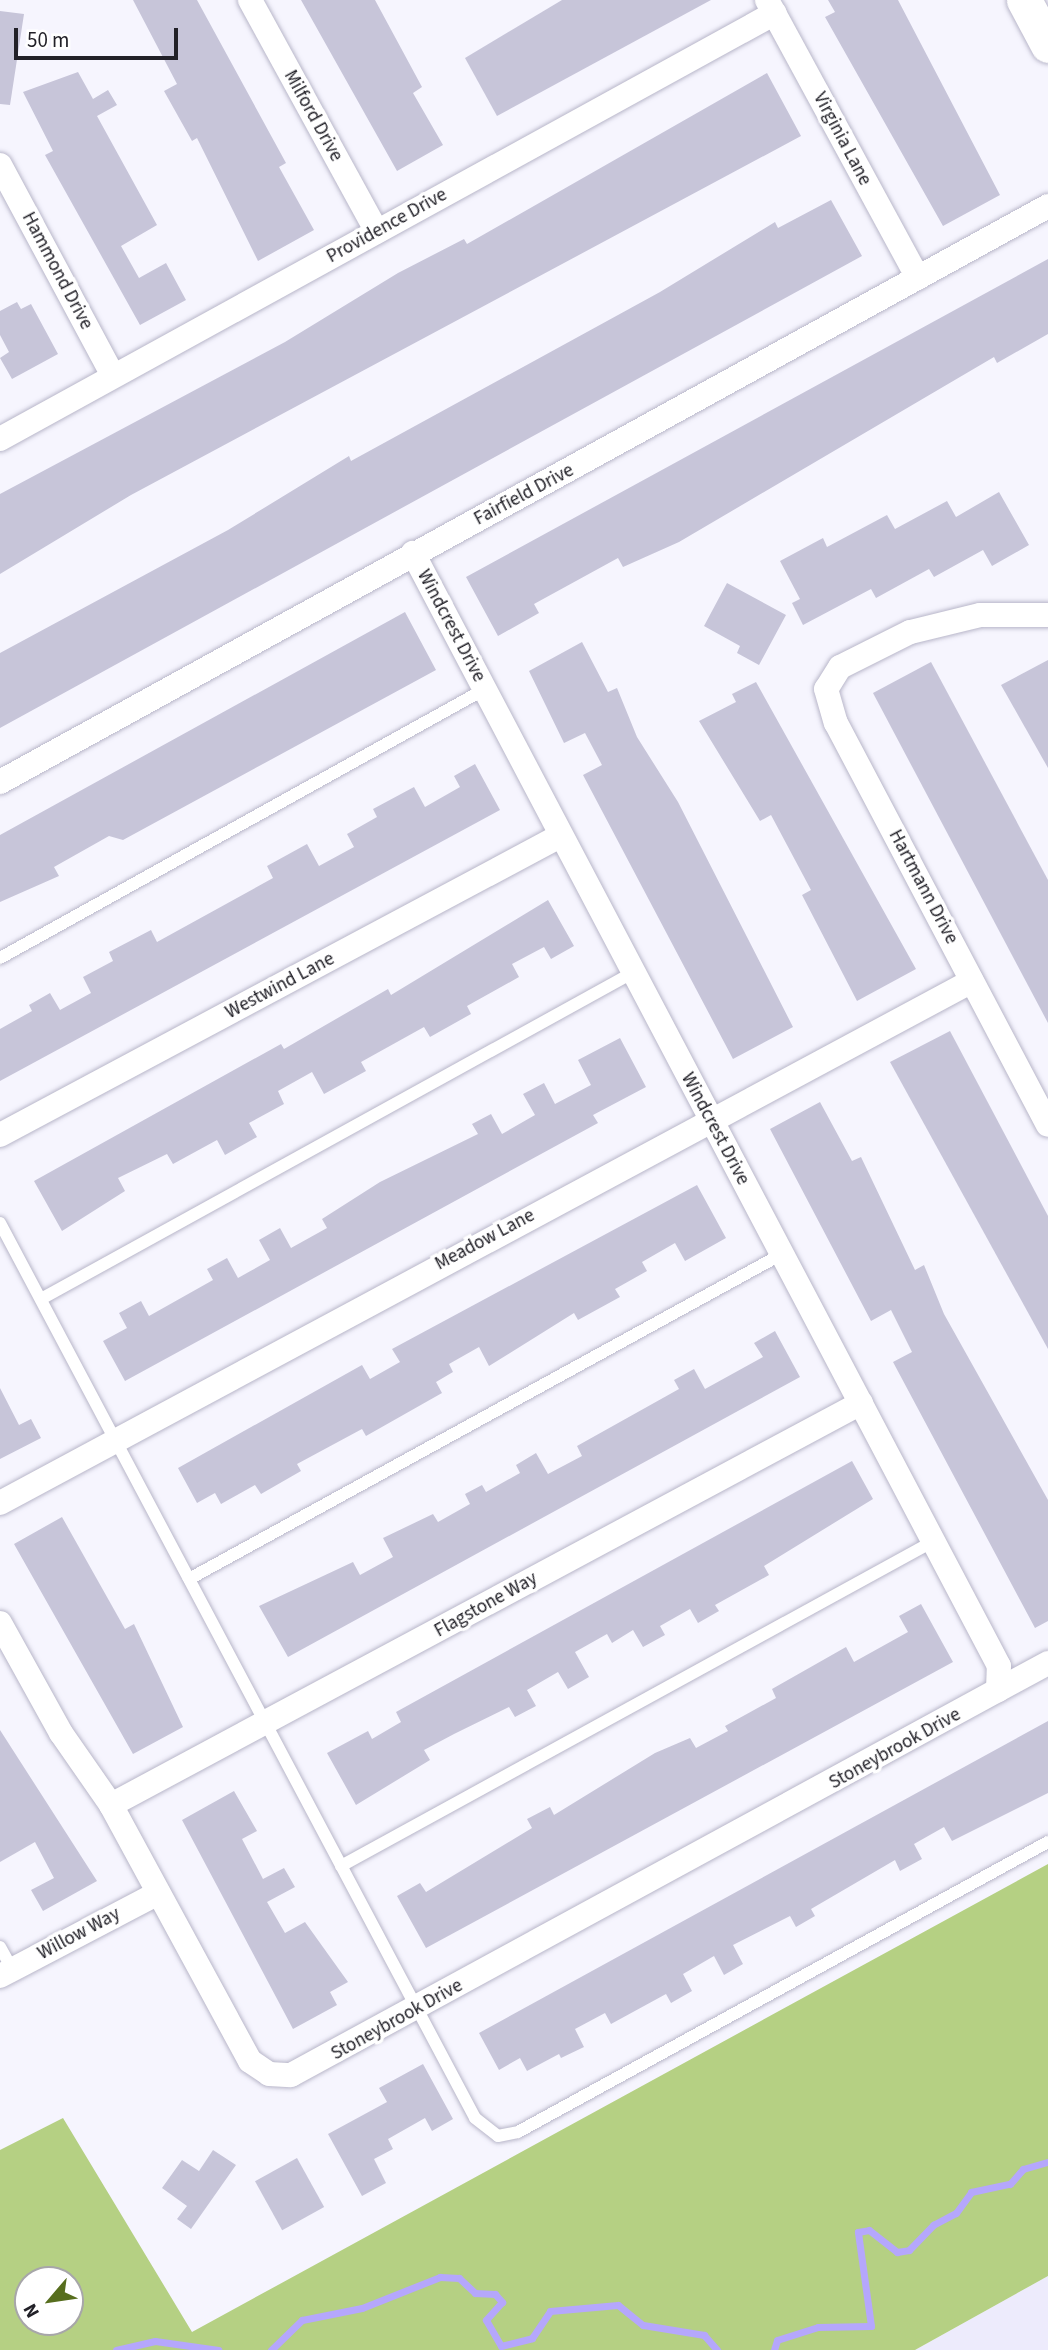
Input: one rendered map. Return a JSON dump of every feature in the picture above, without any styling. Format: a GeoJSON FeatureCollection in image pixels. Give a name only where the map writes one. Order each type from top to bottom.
{"type":"FeatureCollection","features":[{"type":"Feature","properties":{"kind":"main road"},"geometry":{"type":"LineString","coordinates":[[1024,0],[1048,45]]}},
{"type":"Feature","properties":{"kind":"street","name":"Milford Drive"},"geometry":{"type":"LineString","coordinates":[[250,0],[377,232]]}},
{"type":"Feature","properties":{"kind":"street","name":"Providence Drive"},"geometry":{"type":"LineString","coordinates":[[0,439],[377,232],[771,7]]}},
{"type":"Feature","properties":{"kind":"street","name":"Virginia Lane"},"geometry":{"type":"LineString","coordinates":[[771,7],[918,278]]}},
{"type":"Feature","properties":{"kind":"street","name":"Hammond Drive"},"geometry":{"type":"LineString","coordinates":[[0,165],[113,376]]}},
{"type":"Feature","properties":{"kind":"street","name":"Fairfield Drive"},"geometry":{"type":"LineString","coordinates":[[0,782],[1048,206]]}},
{"type":"Feature","properties":{"kind":"street","name":"Windcrest Drive"},"geometry":{"type":"LineString","coordinates":[[413,553],[999,1666],[991,1695]]}},
{"type":"Feature","properties":{"kind":"street","name":"Hartmann Drive"},"geometry":{"type":"LineString","coordinates":[[1048,615],[945,621],[857,656],[832,675],[826,689],[830,709],[1048,1125]]}},
{"type":"Feature","properties":{"kind":"street","name":"Westwind Lane"},"geometry":{"type":"LineString","coordinates":[[0,1135],[560,836]]}},
{"type":"Feature","properties":{"kind":"street","name":"Meadow Lane"},"geometry":{"type":"LineString","coordinates":[[0,1503],[972,981]]}},
{"type":"Feature","properties":{"kind":"street","name":"Flagstone Way"},"geometry":{"type":"LineString","coordinates":[[111,1805],[267,1725],[861,1403]]}},
{"type":"Feature","properties":{"kind":"street","name":"Stoneybrook Drive"},"geometry":{"type":"LineString","coordinates":[[0,1623],[61,1733],[111,1805],[250,2061],[269,2074],[301,2071],[1048,1663]]}},
{"type":"Feature","properties":{"kind":"street","name":"Willow Way"},"geometry":{"type":"LineString","coordinates":[[6,1973],[158,1893]]}},
{"type":"Feature","properties":{"kind":"lane"},"geometry":{"type":"LineString","coordinates":[[0,958],[485,689]]}},
{"type":"Feature","properties":{"kind":"lane"},"geometry":{"type":"LineString","coordinates":[[41,1299],[632,972]]}},
{"type":"Feature","properties":{"kind":"lane"},"geometry":{"type":"LineString","coordinates":[[0,1223],[475,2118],[498,2136],[518,2132],[1048,1842]]}},
{"type":"Feature","properties":{"kind":"lane"},"geometry":{"type":"LineString","coordinates":[[189,1579],[782,1254]]}},
{"type":"Feature","properties":{"kind":"lane"},"geometry":{"type":"LineString","coordinates":[[341,1866],[934,1541]]}},
{"type":"Feature","properties":{"kind":"lane"},"geometry":{"type":"LineString","coordinates":[[0,1947],[6,1973]]}},
{"type":"Feature","properties":{"kind":"shaded area"},"geometry":{"type":"Polygon","coordinates":[[[1048,2276],[1048,2350],[915,2350],[1048,2276]]]}},
{"type":"Feature","properties":{"kind":"green space"},"geometry":{"type":"Polygon","coordinates":[[[1048,1864],[1048,2276],[915,2350],[0,2350],[0,2150],[63,2118],[192,2332],[1048,1864]]]}},
{"type":"Feature","properties":{"kind":"building"},"geometry":{"type":"Polygon","coordinates":[[[133,0],[197,0],[286,163],[279,167],[314,230],[258,261],[197,138],[192,141],[164,91],[177,84],[133,0]]]}},
{"type":"Feature","properties":{"kind":"building"},"geometry":{"type":"Polygon","coordinates":[[[301,0],[375,0],[422,87],[413,93],[443,145],[397,171],[301,0]]]}},
{"type":"Feature","properties":{"kind":"building"},"geometry":{"type":"Polygon","coordinates":[[[562,0],[711,0],[497,116],[465,58],[562,0]]]}},
{"type":"Feature","properties":{"kind":"building"},"geometry":{"type":"Polygon","coordinates":[[[828,0],[898,0],[1000,195],[943,226],[825,17],[835,12],[828,0]]]}},
{"type":"Feature","properties":{"kind":"building"},"geometry":{"type":"Polygon","coordinates":[[[0,11],[24,14],[10,105],[0,104],[0,11]]]}},
{"type":"Feature","properties":{"kind":"building"},"geometry":{"type":"Polygon","coordinates":[[[78,72],[93,99],[108,90],[117,105],[97,116],[157,225],[121,246],[139,278],[166,263],[186,300],[140,325],[45,155],[53,151],[23,92],[78,72]]]}},
{"type":"Feature","properties":{"kind":"building"},"geometry":{"type":"Polygon","coordinates":[[[767,73],[801,136],[131,495],[0,574],[0,494],[285,342],[398,273],[464,239],[467,244],[767,73]]]}},
{"type":"Feature","properties":{"kind":"building"},"geometry":{"type":"Polygon","coordinates":[[[831,200],[862,256],[0,728],[0,653],[228,530],[349,456],[351,461],[660,292],[775,222],[778,228],[831,200]]]}},
{"type":"Feature","properties":{"kind":"building"},"geometry":{"type":"Polygon","coordinates":[[[1048,259],[1048,334],[997,363],[994,357],[679,542],[623,567],[618,558],[534,604],[539,613],[498,636],[466,577],[1048,259]]]}},
{"type":"Feature","properties":{"kind":"building"},"geometry":{"type":"Polygon","coordinates":[[[17,302],[21,309],[31,304],[58,354],[12,379],[0,358],[9,352],[0,335],[0,311],[17,302]]]}},
{"type":"Feature","properties":{"kind":"building"},"geometry":{"type":"Polygon","coordinates":[[[999,492],[1029,545],[992,566],[983,550],[934,577],[929,569],[876,598],[871,589],[803,625],[792,603],[800,599],[780,561],[823,538],[827,547],[887,515],[895,529],[947,501],[956,517],[999,492]]]}},
{"type":"Feature","properties":{"kind":"building"},"geometry":{"type":"Polygon","coordinates":[[[727,583],[786,615],[759,665],[737,653],[740,646],[704,626],[727,583]]]}},
{"type":"Feature","properties":{"kind":"building"},"geometry":{"type":"Polygon","coordinates":[[[405,612],[436,670],[123,840],[109,836],[54,867],[59,876],[0,902],[0,835],[405,612]]]}},
{"type":"Feature","properties":{"kind":"building"},"geometry":{"type":"Polygon","coordinates":[[[582,642],[608,692],[617,688],[637,737],[678,802],[793,1027],[733,1059],[583,775],[602,765],[585,733],[564,743],[529,671],[582,642]]]}},
{"type":"Feature","properties":{"kind":"building"},"geometry":{"type":"Polygon","coordinates":[[[1048,660],[1048,768],[1001,685],[1048,660]]]}},
{"type":"Feature","properties":{"kind":"building"},"geometry":{"type":"Polygon","coordinates":[[[931,662],[1048,880],[1048,1023],[873,693],[931,662]]]}},
{"type":"Feature","properties":{"kind":"building"},"geometry":{"type":"Polygon","coordinates":[[[756,682],[916,969],[857,1001],[802,895],[811,890],[771,815],[760,821],[699,721],[736,702],[732,694],[756,682]]]}},
{"type":"Feature","properties":{"kind":"building"},"geometry":{"type":"Polygon","coordinates":[[[475,764],[500,810],[0,1081],[0,1029],[32,1011],[29,1005],[50,993],[60,1010],[91,993],[83,977],[113,961],[109,952],[151,930],[157,942],[273,878],[267,866],[307,844],[319,866],[354,847],[347,834],[377,817],[373,809],[414,787],[425,807],[460,787],[454,776],[475,764]]]}},
{"type":"Feature","properties":{"kind":"building"},"geometry":{"type":"Polygon","coordinates":[[[548,900],[574,946],[551,959],[544,947],[512,964],[519,977],[467,1006],[471,1014],[430,1037],[424,1027],[361,1062],[366,1071],[324,1094],[312,1072],[278,1091],[284,1104],[249,1123],[257,1137],[225,1155],[217,1140],[173,1164],[167,1154],[118,1178],[125,1191],[62,1231],[34,1181],[281,1044],[284,1049],[388,989],[391,995],[548,900]]]}},
{"type":"Feature","properties":{"kind":"building"},"geometry":{"type":"Polygon","coordinates":[[[950,1031],[1048,1216],[1048,1349],[890,1062],[950,1031]]]}},
{"type":"Feature","properties":{"kind":"building"},"geometry":{"type":"Polygon","coordinates":[[[620,1038],[646,1087],[593,1115],[598,1123],[125,1381],[103,1341],[127,1328],[119,1313],[141,1301],[149,1316],[213,1280],[207,1269],[227,1258],[238,1278],[270,1260],[259,1240],[280,1228],[291,1248],[327,1228],[322,1219],[380,1182],[478,1134],[472,1124],[491,1114],[502,1134],[535,1115],[523,1094],[544,1083],[555,1104],[591,1085],[578,1060],[620,1038]]]}},
{"type":"Feature","properties":{"kind":"building"},"geometry":{"type":"Polygon","coordinates":[[[820,1102],[852,1161],[861,1157],[915,1270],[924,1265],[944,1314],[1048,1500],[1048,1621],[1035,1628],[893,1362],[912,1352],[891,1310],[871,1321],[770,1129],[820,1102]]]}},
{"type":"Feature","properties":{"kind":"building"},"geometry":{"type":"Polygon","coordinates":[[[697,1185],[726,1238],[685,1261],[675,1243],[642,1262],[647,1271],[615,1289],[620,1297],[578,1320],[574,1313],[489,1366],[479,1347],[449,1364],[453,1372],[436,1382],[442,1393],[366,1436],[362,1429],[297,1464],[301,1471],[261,1494],[255,1485],[221,1504],[215,1493],[197,1503],[178,1468],[362,1365],[370,1379],[400,1362],[392,1349],[697,1185]]]}},
{"type":"Feature","properties":{"kind":"building"},"geometry":{"type":"Polygon","coordinates":[[[775,1331],[800,1377],[288,1657],[259,1606],[353,1562],[360,1575],[393,1557],[383,1538],[433,1514],[438,1522],[470,1504],[465,1494],[482,1485],[486,1492],[520,1473],[516,1465],[536,1453],[548,1474],[582,1456],[577,1446],[679,1389],[674,1380],[694,1369],[705,1389],[763,1357],[754,1343],[775,1331]]]}},
{"type":"Feature","properties":{"kind":"building"},"geometry":{"type":"Polygon","coordinates":[[[0,1388],[19,1425],[31,1419],[41,1438],[0,1459],[0,1388]]]}},
{"type":"Feature","properties":{"kind":"building"},"geometry":{"type":"Polygon","coordinates":[[[852,1461],[873,1499],[764,1566],[769,1575],[715,1605],[719,1611],[698,1623],[690,1609],[660,1626],[665,1635],[643,1647],[633,1630],[612,1643],[607,1634],[575,1652],[589,1677],[568,1689],[558,1672],[527,1690],[536,1706],[515,1717],[509,1707],[424,1750],[430,1760],[356,1805],[327,1753],[368,1731],[372,1739],[401,1722],[396,1712],[852,1461]]]}},
{"type":"Feature","properties":{"kind":"building"},"geometry":{"type":"Polygon","coordinates":[[[62,1517],[125,1629],[134,1624],[183,1727],[133,1754],[14,1544],[62,1517]]]}},
{"type":"Feature","properties":{"kind":"building"},"geometry":{"type":"Polygon","coordinates":[[[921,1604],[953,1662],[426,1948],[397,1896],[420,1883],[426,1892],[532,1828],[527,1819],[550,1807],[554,1815],[655,1753],[690,1738],[696,1748],[728,1731],[725,1726],[776,1698],[772,1689],[846,1647],[854,1662],[908,1632],[899,1616],[921,1604]]]}},
{"type":"Feature","properties":{"kind":"building"},"geometry":{"type":"Polygon","coordinates":[[[1048,1721],[1048,1793],[952,1841],[944,1827],[914,1844],[922,1859],[900,1871],[895,1860],[811,1909],[815,1916],[796,1927],[790,1916],[733,1945],[743,1964],[724,1975],[714,1956],[683,1974],[692,1991],[671,2003],[666,1994],[611,2024],[605,2013],[575,2029],[584,2047],[561,2058],[559,2054],[527,2071],[520,2058],[499,2070],[479,2033],[1048,1721]]]}},
{"type":"Feature","properties":{"kind":"building"},"geometry":{"type":"Polygon","coordinates":[[[0,1730],[97,1881],[43,1911],[31,1890],[54,1878],[35,1842],[0,1862],[0,1730]]]}},
{"type":"Feature","properties":{"kind":"building"},"geometry":{"type":"Polygon","coordinates":[[[234,1791],[257,1831],[242,1839],[263,1879],[284,1868],[295,1887],[267,1902],[285,1933],[305,1922],[348,1982],[330,1992],[337,2005],[293,2029],[182,1820],[234,1791]]]}},
{"type":"Feature","properties":{"kind":"building"},"geometry":{"type":"Polygon","coordinates":[[[423,2064],[453,2119],[432,2131],[425,2118],[388,2139],[393,2149],[374,2159],[386,2183],[362,2196],[328,2134],[387,2102],[379,2088],[423,2064]]]}},
{"type":"Feature","properties":{"kind":"building"},"geometry":{"type":"Polygon","coordinates":[[[213,2150],[236,2165],[191,2229],[177,2219],[187,2206],[162,2188],[182,2160],[199,2171],[213,2150]]]}},
{"type":"Feature","properties":{"kind":"building"},"geometry":{"type":"Polygon","coordinates":[[[297,2158],[324,2207],[282,2230],[255,2181],[297,2158]]]}},
{"type":"Feature","properties":{"kind":"waterway"},"geometry":{"type":"LineString","coordinates":[[774,2350],[777,2340],[818,2327],[871,2326],[858,2232],[869,2230],[897,2252],[909,2250],[933,2225],[956,2213],[971,2192],[1010,2184],[1023,2169],[1048,2162]]}},
{"type":"Feature","properties":{"kind":"waterway"},"geometry":{"type":"LineString","coordinates":[[271,2350],[302,2320],[362,2308],[440,2277],[459,2278],[475,2293],[495,2294],[502,2302],[486,2320],[501,2346],[532,2338],[550,2311],[618,2305],[643,2325],[704,2335],[717,2350]]}},
{"type":"Feature","properties":{"kind":"waterway"},"geometry":{"type":"LineString","coordinates":[[116,2350],[155,2341],[218,2350]]}}]}
